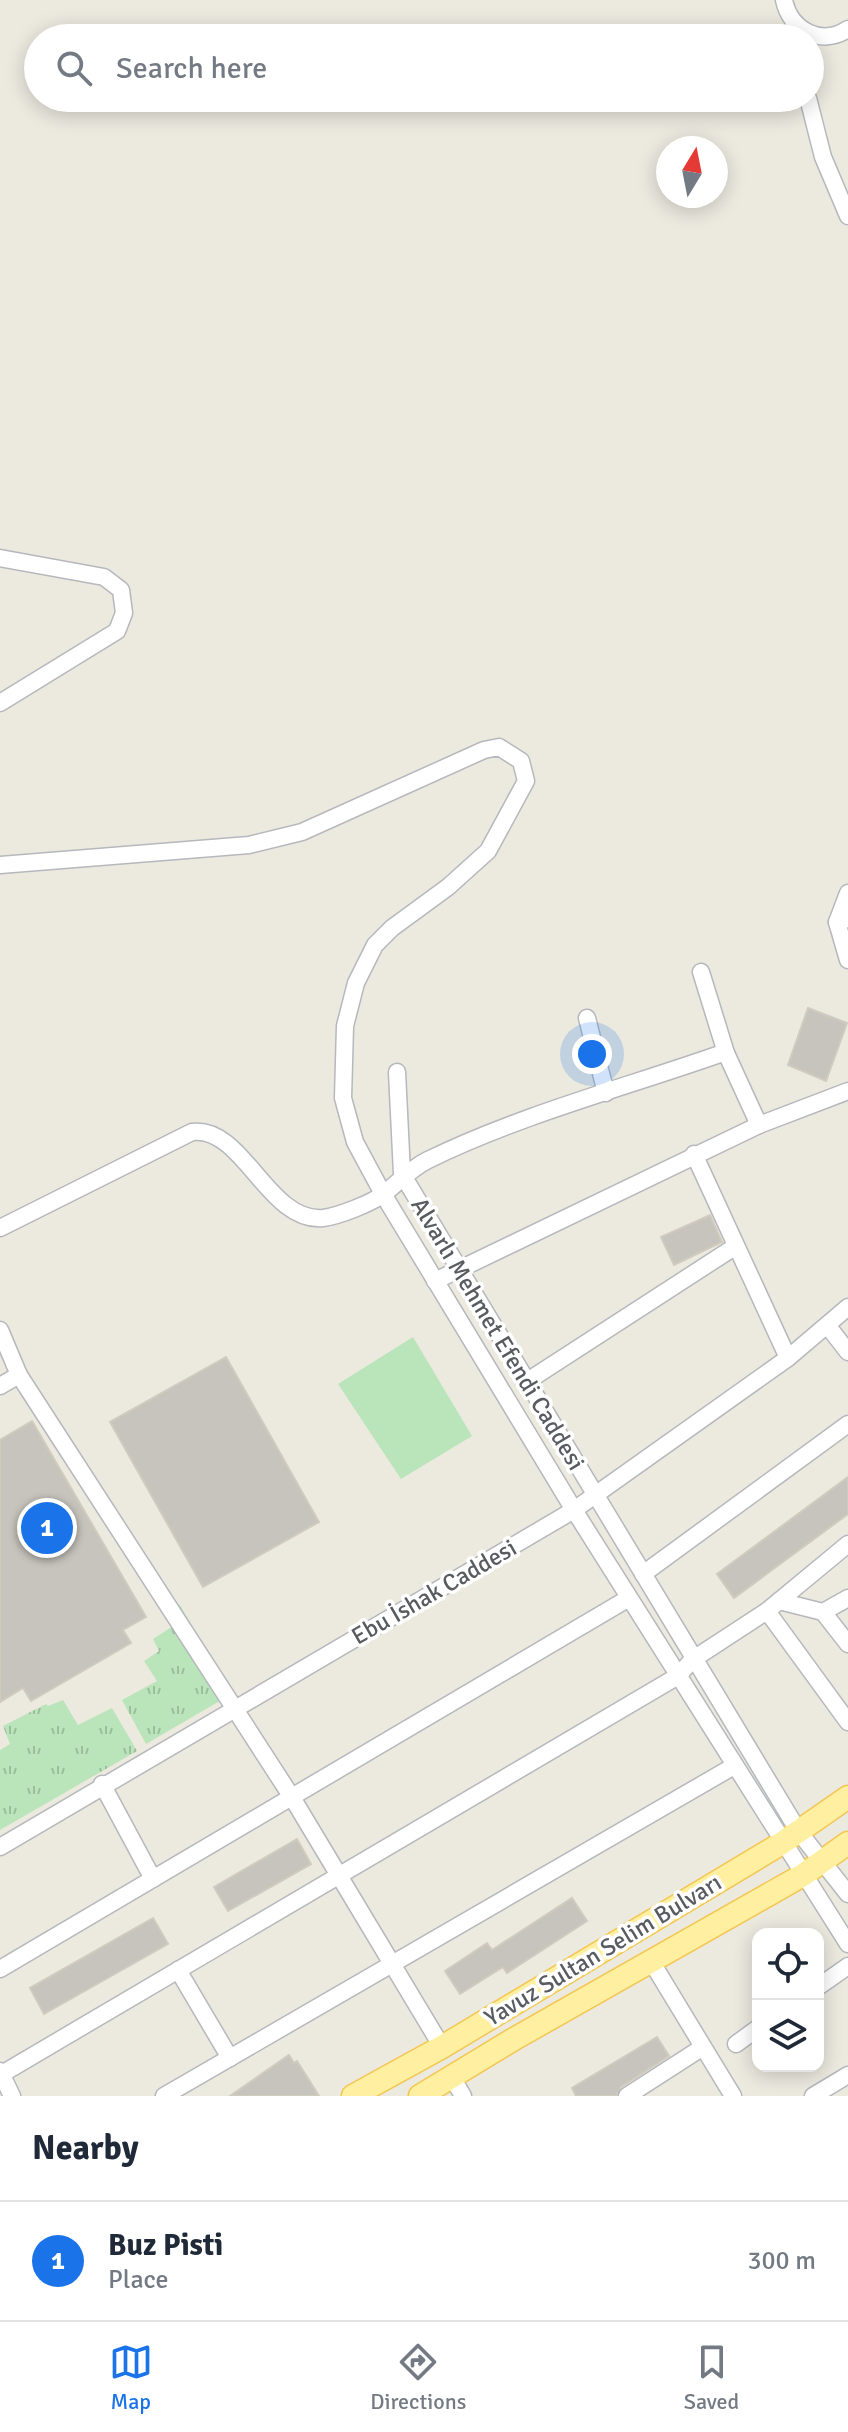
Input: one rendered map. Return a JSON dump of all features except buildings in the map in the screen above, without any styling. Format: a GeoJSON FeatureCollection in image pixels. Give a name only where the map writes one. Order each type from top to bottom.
{"type":"FeatureCollection","features":[{"type":"Feature","properties":{"kind":"main road","name":"Yavuz Sultan Selim Bulvarı"},"geometry":{"type":"LineString","coordinates":[[353,2096],[442,2047],[790,1837],[848,1797]]}},
{"type":"Feature","properties":{"kind":"main road","name":"Yavuz Sultan Selim Bulvarı"},"geometry":{"type":"LineString","coordinates":[[420,2096],[458,2086],[651,1961],[803,1875],[848,1843]]}},
{"type":"Feature","properties":{"kind":"street"},"geometry":{"type":"LineString","coordinates":[[784,0],[792,24]]}},
{"type":"Feature","properties":{"kind":"street"},"geometry":{"type":"LineString","coordinates":[[824,37],[848,29]]}},
{"type":"Feature","properties":{"kind":"street"},"geometry":{"type":"LineString","coordinates":[[812,112],[823,157],[848,216]]}},
{"type":"Feature","properties":{"kind":"street"},"geometry":{"type":"LineString","coordinates":[[0,558],[104,577],[121,590],[124,613],[117,631],[0,703]]}},
{"type":"Feature","properties":{"kind":"street"},"geometry":{"type":"LineString","coordinates":[[0,865],[249,845],[302,832],[387,797],[484,750],[499,747],[521,761],[526,781],[488,851],[448,887],[392,928],[375,945],[356,983],[345,1026],[343,1098],[355,1142],[383,1194],[574,1510],[734,1766],[790,1837],[803,1875],[848,1944]]}},
{"type":"Feature","properties":{"kind":"street"},"geometry":{"type":"LineString","coordinates":[[848,893],[843,920],[848,960]]}},
{"type":"Feature","properties":{"kind":"street"},"geometry":{"type":"LineString","coordinates":[[701,972],[726,1053],[759,1125]]}},
{"type":"Feature","properties":{"kind":"street"},"geometry":{"type":"LineString","coordinates":[[587,1018],[606,1093]]}},
{"type":"Feature","properties":{"kind":"street","name":"Alvarlı Mehmet Efendi Caddesi"},"geometry":{"type":"LineString","coordinates":[[726,1053],[462,1146],[402,1174],[643,1574],[790,1837],[824,1861],[848,1894]]}},
{"type":"Feature","properties":{"kind":"street"},"geometry":{"type":"LineString","coordinates":[[0,1228],[192,1132],[205,1130],[218,1134],[260,1180],[294,1210],[308,1217],[324,1218],[383,1194],[402,1174],[397,1072]]}},
{"type":"Feature","properties":{"kind":"street"},"geometry":{"type":"LineString","coordinates":[[435,1281],[694,1154],[848,1091]]}},
{"type":"Feature","properties":{"kind":"street"},"geometry":{"type":"LineString","coordinates":[[694,1154],[788,1358]]}},
{"type":"Feature","properties":{"kind":"street"},"geometry":{"type":"LineString","coordinates":[[526,1382],[736,1246]]}},
{"type":"Feature","properties":{"kind":"street","name":"Ebu İshak Caddesi"},"geometry":{"type":"LineString","coordinates":[[0,1847],[102,1784],[574,1510],[788,1358],[848,1307]]}},
{"type":"Feature","properties":{"kind":"street"},"geometry":{"type":"LineString","coordinates":[[827,1325],[848,1352]]}},
{"type":"Feature","properties":{"kind":"street"},"geometry":{"type":"LineString","coordinates":[[0,1330],[19,1375],[293,1799],[336,1876],[442,2047]]}},
{"type":"Feature","properties":{"kind":"street"},"geometry":{"type":"LineString","coordinates":[[0,1386],[19,1375]]}},
{"type":"Feature","properties":{"kind":"street"},"geometry":{"type":"LineString","coordinates":[[643,1574],[848,1424]]}},
{"type":"Feature","properties":{"kind":"street"},"geometry":{"type":"LineString","coordinates":[[12,2096],[0,2074],[678,1676],[692,1660],[773,1606],[848,1544]]}},
{"type":"Feature","properties":{"kind":"street"},"geometry":{"type":"LineString","coordinates":[[0,1969],[293,1799],[629,1598]]}},
{"type":"Feature","properties":{"kind":"street"},"geometry":{"type":"LineString","coordinates":[[773,1606],[823,1612],[848,1598]]}},
{"type":"Feature","properties":{"kind":"street"},"geometry":{"type":"LineString","coordinates":[[773,1606],[848,1722]]}},
{"type":"Feature","properties":{"kind":"street"},"geometry":{"type":"LineString","coordinates":[[823,1612],[848,1644]]}},
{"type":"Feature","properties":{"kind":"street"},"geometry":{"type":"LineString","coordinates":[[164,2096],[734,1766]]}},
{"type":"Feature","properties":{"kind":"street"},"geometry":{"type":"LineString","coordinates":[[102,1784],[153,1879]]}},
{"type":"Feature","properties":{"kind":"street"},"geometry":{"type":"LineString","coordinates":[[651,1961],[733,2096]]}},
{"type":"Feature","properties":{"kind":"street"},"geometry":{"type":"LineString","coordinates":[[824,1983],[848,1966]]}},
{"type":"Feature","properties":{"kind":"street"},"geometry":{"type":"LineString","coordinates":[[178,1970],[230,2058]]}},
{"type":"Feature","properties":{"kind":"street"},"geometry":{"type":"LineString","coordinates":[[736,2044],[752,2032]]}},
{"type":"Feature","properties":{"kind":"street"},"geometry":{"type":"LineString","coordinates":[[627,2096],[703,2047]]}},
{"type":"Feature","properties":{"kind":"street"},"geometry":{"type":"LineString","coordinates":[[813,2096],[848,2075]]}},
{"type":"Feature","properties":{"kind":"green space"},"geometry":{"type":"Polygon","coordinates":[[[413,1337],[472,1436],[401,1479],[338,1384],[413,1337]]]}},
{"type":"Feature","properties":{"kind":"green space"},"geometry":{"type":"Polygon","coordinates":[[[180,1605],[230,1695],[146,1744],[122,1700],[157,1681],[144,1661],[159,1651],[153,1639],[173,1626],[166,1614],[180,1605]]]}},
{"type":"Feature","properties":{"kind":"green space"},"geometry":{"type":"Polygon","coordinates":[[[63,1700],[78,1725],[112,1708],[137,1751],[0,1830],[0,1750],[10,1744],[3,1726],[46,1704],[48,1706],[63,1700]]]}},
{"type":"Feature","properties":{"kind":"place","name":"Buz Pisti"},"geometry":{"type":"Point","coordinates":[47,1528]}}]}
